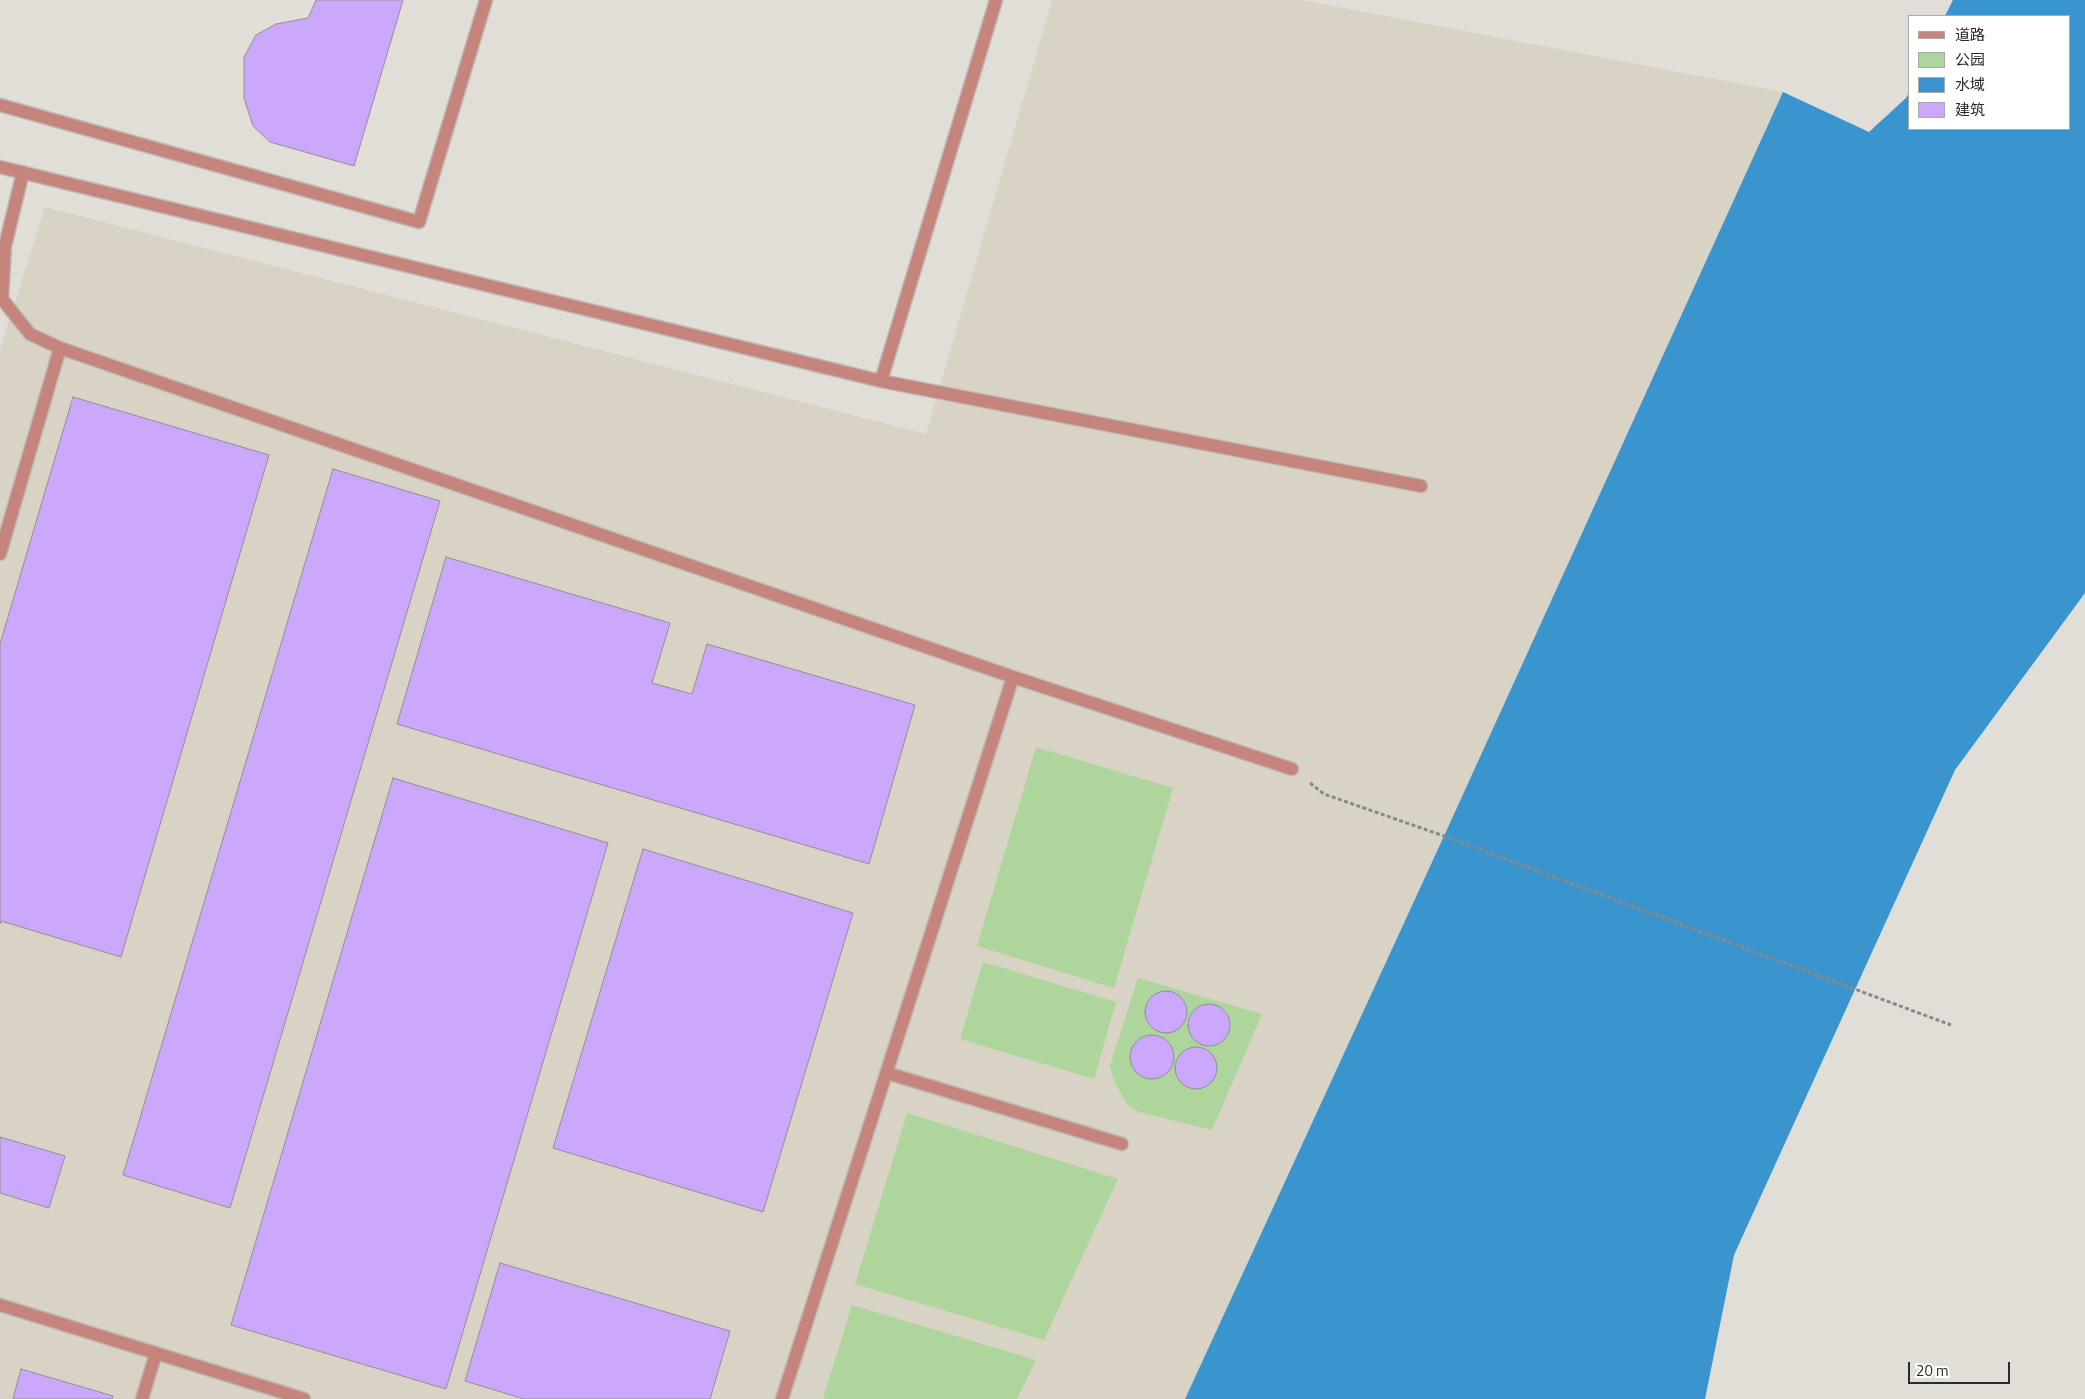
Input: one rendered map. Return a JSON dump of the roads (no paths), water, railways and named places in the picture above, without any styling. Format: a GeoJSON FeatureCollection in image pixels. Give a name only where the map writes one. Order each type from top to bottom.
{"type":"FeatureCollection","features":[{"type":"Feature","properties":{"kind":"street"},"geometry":{"type":"LineString","coordinates":[[0,105],[419,222],[486,0]]}},
{"type":"Feature","properties":{"kind":"street"},"geometry":{"type":"LineString","coordinates":[[881,381],[996,0]]}},
{"type":"Feature","properties":{"kind":"street"},"geometry":{"type":"LineString","coordinates":[[0,166],[881,381],[1421,486]]}},
{"type":"Feature","properties":{"kind":"street"},"geometry":{"type":"LineString","coordinates":[[23,172],[5,246],[2,299],[30,334],[60,348],[1013,676],[1292,769]]}},
{"type":"Feature","properties":{"kind":"street"},"geometry":{"type":"LineString","coordinates":[[0,554],[60,348]]}},
{"type":"Feature","properties":{"kind":"street"},"geometry":{"type":"LineString","coordinates":[[782,1399],[1013,676]]}},
{"type":"Feature","properties":{"kind":"street"},"geometry":{"type":"LineString","coordinates":[[886,1072],[1122,1144]]}},
{"type":"Feature","properties":{"kind":"street"},"geometry":{"type":"LineString","coordinates":[[0,1305],[304,1399]]}},
{"type":"Feature","properties":{"kind":"street"},"geometry":{"type":"LineString","coordinates":[[142,1399],[156,1353]]}},
{"type":"Feature","properties":{"kind":"water"},"geometry":{"type":"Polygon","coordinates":[[[1953,0],[2085,0],[2085,593],[1955,770],[1734,1255],[1705,1399],[1185,1399],[1783,92],[1869,132],[1908,95],[1908,130],[2070,130],[2070,15],[1946,15],[1953,0]]]}}]}
